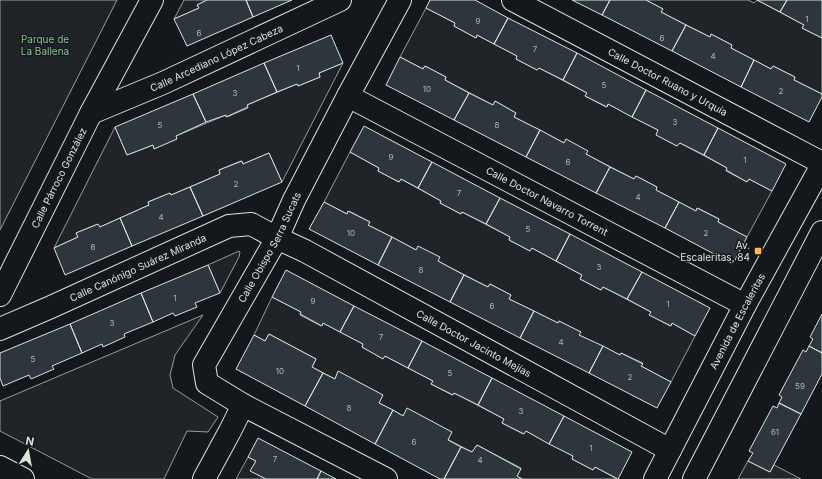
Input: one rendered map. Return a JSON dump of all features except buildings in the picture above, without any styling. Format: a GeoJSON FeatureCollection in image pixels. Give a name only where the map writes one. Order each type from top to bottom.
{"type":"FeatureCollection","features":[{"type":"Feature","properties":{"kind":"street","name":"Calle Párroco González"},"geometry":{"type":"LineString","coordinates":[[0,295],[91,113],[152,0]]}},
{"type":"Feature","properties":{"kind":"street","name":"Calle Arcediano López Cabeza"},"geometry":{"type":"LineString","coordinates":[[91,113],[163,83],[340,0]]}},
{"type":"Feature","properties":{"kind":"street","name":"Calle Obispo Serra Sucats"},"geometry":{"type":"LineString","coordinates":[[386,479],[243,405],[207,383],[204,365],[277,238],[294,200],[400,0]]}},
{"type":"Feature","properties":{"kind":"street","name":"Calle Doctor Ruano y Urquía"},"geometry":{"type":"LineString","coordinates":[[513,0],[822,164]]}},
{"type":"Feature","properties":{"kind":"street"},"geometry":{"type":"LineString","coordinates":[[118,62],[132,96]]}},
{"type":"Feature","properties":{"kind":"street","name":"Calle Doctor Navarro Torrent"},"geometry":{"type":"LineString","coordinates":[[348,96],[746,305]]}},
{"type":"Feature","properties":{"kind":"street","name":"Avenida de Escaleritas"},"geometry":{"type":"LineString","coordinates":[[655,479],[822,164]]}},
{"type":"Feature","properties":{"kind":"street","name":"Calle Canónigo Suárez Miranda"},"geometry":{"type":"LineString","coordinates":[[0,329],[51,308],[229,226],[251,224],[277,238]]}},
{"type":"Feature","properties":{"kind":"street"},"geometry":{"type":"LineString","coordinates":[[694,479],[822,232]]}},
{"type":"Feature","properties":{"kind":"street","name":"Calle Doctor Jacinto Mejías"},"geometry":{"type":"LineString","coordinates":[[277,238],[305,251],[670,450]]}},
{"type":"Feature","properties":{"kind":"street"},"geometry":{"type":"LineString","coordinates":[[204,479],[243,405]]}},
{"type":"Feature","properties":{"kind":"street"},"geometry":{"type":"LineString","coordinates":[[0,467],[23,479]]}},
{"type":"Feature","properties":{"kind":"green space","name":"Parque de La Ballena"},"geometry":{"type":"Polygon","coordinates":[[[0,0],[117,0],[0,230],[0,0]]]}},
{"type":"Feature","properties":{"kind":"green space"},"geometry":{"type":"Polygon","coordinates":[[[184,0],[207,0],[197,5],[199,8],[174,19],[184,0]]]}},
{"type":"Feature","properties":{"kind":"green space"},"geometry":{"type":"Polygon","coordinates":[[[646,0],[748,0],[754,3],[757,0],[804,25],[802,28],[822,38],[822,94],[794,80],[795,77],[773,66],[771,69],[731,48],[732,45],[711,34],[710,37],[661,12],[663,9],[646,0]]]}},
{"type":"Feature","properties":{"kind":"green space"},"geometry":{"type":"Polygon","coordinates":[[[426,8],[455,23],[454,26],[476,38],[477,35],[517,56],[516,59],[537,70],[539,68],[587,93],[585,96],[606,107],[608,104],[658,130],[657,135],[677,146],[680,143],[727,168],[726,171],[747,182],[749,179],[772,191],[747,237],[718,222],[719,219],[698,208],[696,211],[656,190],[657,187],[636,176],[634,179],[514,117],[516,113],[495,101],[493,105],[445,80],[446,77],[425,66],[423,69],[400,57],[426,8]]]}},
{"type":"Feature","properties":{"kind":"green space"},"geometry":{"type":"Polygon","coordinates":[[[343,63],[282,182],[269,153],[243,164],[241,161],[219,170],[220,174],[171,195],[170,193],[148,202],[149,205],[100,227],[98,224],[76,233],[78,237],[54,248],[115,127],[127,155],[153,145],[154,148],[176,136],[226,115],[227,117],[248,108],[247,105],[297,84],[298,86],[320,77],[319,73],[343,63]]]}},
{"type":"Feature","properties":{"kind":"green space"},"geometry":{"type":"Polygon","coordinates":[[[350,152],[379,168],[378,171],[399,182],[401,179],[441,201],[440,203],[461,214],[462,212],[510,237],[509,240],[530,251],[532,248],[582,275],[580,279],[601,290],[603,287],[651,312],[650,315],[670,326],[672,323],[695,336],[671,382],[641,366],[643,363],[621,353],[620,355],[579,335],[580,332],[559,321],[558,323],[509,299],[511,295],[490,284],[488,287],[368,225],[370,222],[349,211],[347,214],[324,202],[350,152]]]}},
{"type":"Feature","properties":{"kind":"green space"},"geometry":{"type":"Polygon","coordinates":[[[239,251],[239,257],[220,293],[208,265],[239,251]]]}},
{"type":"Feature","properties":{"kind":"green space"},"geometry":{"type":"Polygon","coordinates":[[[272,297],[301,312],[300,315],[321,326],[323,323],[363,344],[362,347],[383,358],[385,356],[433,381],[431,384],[452,395],[454,393],[504,419],[502,423],[523,434],[526,431],[573,456],[572,459],[593,470],[595,467],[617,479],[522,479],[517,476],[521,468],[477,445],[472,452],[379,403],[338,372],[335,379],[312,367],[316,359],[269,334],[265,341],[254,335],[272,297]]]}},
{"type":"Feature","properties":{"kind":"green space"},"geometry":{"type":"Polygon","coordinates":[[[203,315],[175,355],[170,375],[173,388],[218,417],[208,432],[187,431],[164,479],[92,479],[0,431],[0,401],[203,315]]]}},
{"type":"Feature","properties":{"kind":"green space"},"geometry":{"type":"Polygon","coordinates":[[[248,457],[256,461],[251,471],[266,479],[236,479],[248,457]]]}},
{"type":"Feature","properties":{"kind":"shaded area"},"geometry":{"type":"Polygon","coordinates":[[[748,461],[770,472],[774,465],[801,479],[738,479],[748,461]]]}},
{"type":"Feature","properties":{"kind":"place","name":"Av. Escaleritas, 84"},"geometry":{"type":"Point","coordinates":[758,251]}}]}
